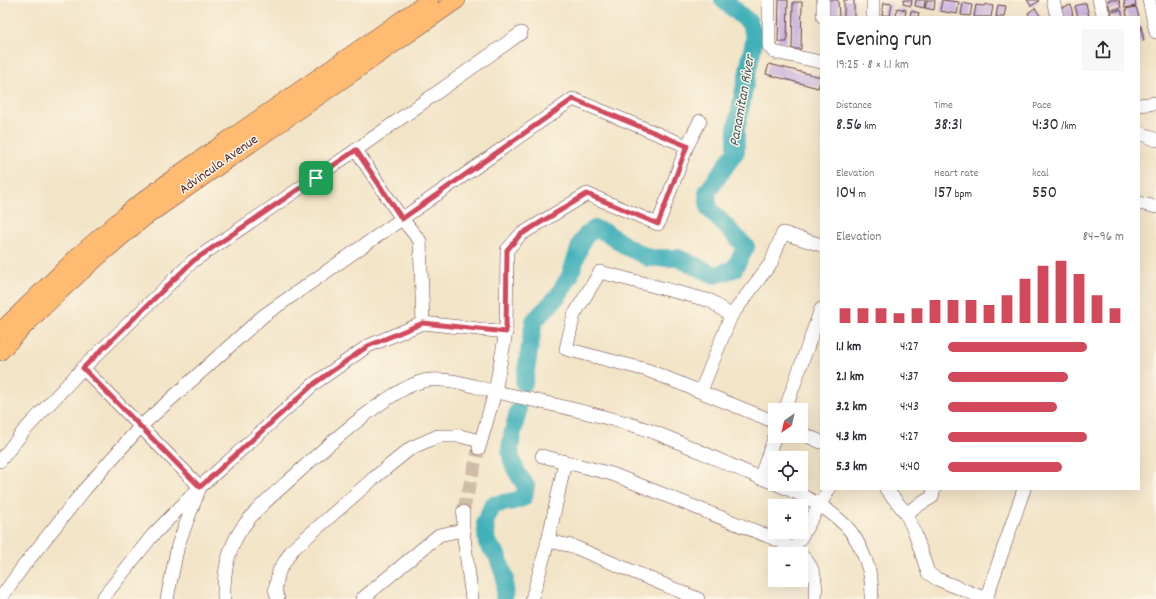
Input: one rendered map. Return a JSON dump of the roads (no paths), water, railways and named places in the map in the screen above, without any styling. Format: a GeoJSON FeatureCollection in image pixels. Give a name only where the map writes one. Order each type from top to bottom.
{"type":"FeatureCollection","features":[{"type":"Feature","properties":{"kind":"main road","name":"Advincula Avenue"},"geometry":{"type":"LineString","coordinates":[[0,332],[73,260],[132,209],[176,176],[430,0]]}},
{"type":"Feature","properties":{"kind":"main road","name":"Advincula Avenue"},"geometry":{"type":"LineString","coordinates":[[0,352],[60,292],[144,218],[448,2]]}},
{"type":"Feature","properties":{"kind":"street"},"geometry":{"type":"LineString","coordinates":[[769,0],[770,49],[774,52],[820,62]]}},
{"type":"Feature","properties":{"kind":"street"},"geometry":{"type":"LineString","coordinates":[[823,0],[823,16]]}},
{"type":"Feature","properties":{"kind":"street"},"geometry":{"type":"LineString","coordinates":[[873,0],[873,16]]}},
{"type":"Feature","properties":{"kind":"street"},"geometry":{"type":"LineString","coordinates":[[1053,0],[1057,16]]}},
{"type":"Feature","properties":{"kind":"street"},"geometry":{"type":"LineString","coordinates":[[1099,0],[1104,16]]}},
{"type":"Feature","properties":{"kind":"street"},"geometry":{"type":"LineString","coordinates":[[1152,1],[1156,32]]}},
{"type":"Feature","properties":{"kind":"street"},"geometry":{"type":"LineString","coordinates":[[0,461],[23,432],[83,368],[193,261],[356,150],[521,33]]}},
{"type":"Feature","properties":{"kind":"street"},"geometry":{"type":"LineString","coordinates":[[0,599],[22,568],[85,489],[140,427],[263,316],[573,99],[687,146]]}},
{"type":"Feature","properties":{"kind":"street"},"geometry":{"type":"LineString","coordinates":[[1140,105],[1156,103]]}},
{"type":"Feature","properties":{"kind":"street"},"geometry":{"type":"LineString","coordinates":[[278,599],[275,589],[279,571],[292,550],[374,478],[411,448],[438,436],[460,436],[479,444],[496,392],[506,332],[507,250],[520,235],[587,194],[658,224],[687,146],[700,121]]}},
{"type":"Feature","properties":{"kind":"street"},"geometry":{"type":"LineString","coordinates":[[1140,132],[1156,140]]}},
{"type":"Feature","properties":{"kind":"street"},"geometry":{"type":"LineString","coordinates":[[356,150],[402,219],[420,241],[423,323]]}},
{"type":"Feature","properties":{"kind":"street"},"geometry":{"type":"LineString","coordinates":[[1140,203],[1156,207]]}},
{"type":"Feature","properties":{"kind":"street"},"geometry":{"type":"LineString","coordinates":[[701,391],[731,316],[771,263],[783,233],[820,245]]}},
{"type":"Feature","properties":{"kind":"street"},"geometry":{"type":"LineString","coordinates":[[731,316],[710,301],[600,272],[574,315],[566,349],[647,370],[768,419]]}},
{"type":"Feature","properties":{"kind":"street"},"geometry":{"type":"LineString","coordinates":[[787,403],[820,312]]}},
{"type":"Feature","properties":{"kind":"street"},"geometry":{"type":"LineString","coordinates":[[102,599],[152,536],[200,487],[315,383],[368,346],[423,323],[506,332]]}},
{"type":"Feature","properties":{"kind":"street"},"geometry":{"type":"LineString","coordinates":[[83,368],[200,487]]}},
{"type":"Feature","properties":{"kind":"street"},"geometry":{"type":"LineString","coordinates":[[224,599],[223,576],[232,545],[250,515],[335,439],[404,388],[429,379],[463,382],[496,392],[638,427],[820,504],[846,526],[860,545],[868,566],[872,593],[871,599]]}},
{"type":"Feature","properties":{"kind":"street"},"geometry":{"type":"LineString","coordinates":[[808,436],[820,442]]}},
{"type":"Feature","properties":{"kind":"street"},"geometry":{"type":"LineString","coordinates":[[760,478],[772,443]]}},
{"type":"Feature","properties":{"kind":"street"},"geometry":{"type":"LineString","coordinates":[[542,456],[612,474],[780,541],[789,547]]}},
{"type":"Feature","properties":{"kind":"street"},"geometry":{"type":"LineString","coordinates":[[532,599],[548,541],[565,462]]}},
{"type":"Feature","properties":{"kind":"street"},"geometry":{"type":"LineString","coordinates":[[167,599],[178,545],[200,487]]}},
{"type":"Feature","properties":{"kind":"street"},"geometry":{"type":"LineString","coordinates":[[801,547],[820,504],[829,490]]}},
{"type":"Feature","properties":{"kind":"street"},"geometry":{"type":"LineString","coordinates":[[887,490],[906,514],[915,533],[928,573],[937,579],[986,599],[1024,490]]}},
{"type":"Feature","properties":{"kind":"street"},"geometry":{"type":"LineString","coordinates":[[906,514],[932,497],[934,490]]}},
{"type":"Feature","properties":{"kind":"street"},"geometry":{"type":"LineString","coordinates":[[463,512],[463,530],[472,599]]}},
{"type":"Feature","properties":{"kind":"street"},"geometry":{"type":"LineString","coordinates":[[362,599],[439,535],[463,530]]}},
{"type":"Feature","properties":{"kind":"street"},"geometry":{"type":"LineString","coordinates":[[548,541],[572,546],[698,599]]}},
{"type":"Feature","properties":{"kind":"street"},"geometry":{"type":"LineString","coordinates":[[808,565],[814,576],[817,588],[815,599]]}},
{"type":"Feature","properties":{"kind":"waterway","name":"Panamitan River"},"geometry":{"type":"LineString","coordinates":[[524,383],[534,321],[557,297],[570,276],[581,243],[587,234],[595,229],[607,233],[627,247],[649,258],[678,258],[715,275],[734,269],[746,247],[709,209],[707,192],[736,151],[736,129],[755,36],[749,22],[723,0]]}},
{"type":"Feature","properties":{"kind":"waterway","name":"Panamitan River"},"geometry":{"type":"LineString","coordinates":[[504,599],[505,578],[497,555],[487,543],[485,522],[493,505],[524,497],[526,486],[514,466],[510,450],[518,411]]}},
{"type":"Feature","properties":{"kind":"tunnel"},"geometry":{"type":"LineString","coordinates":[[463,512],[479,448]]}}]}
